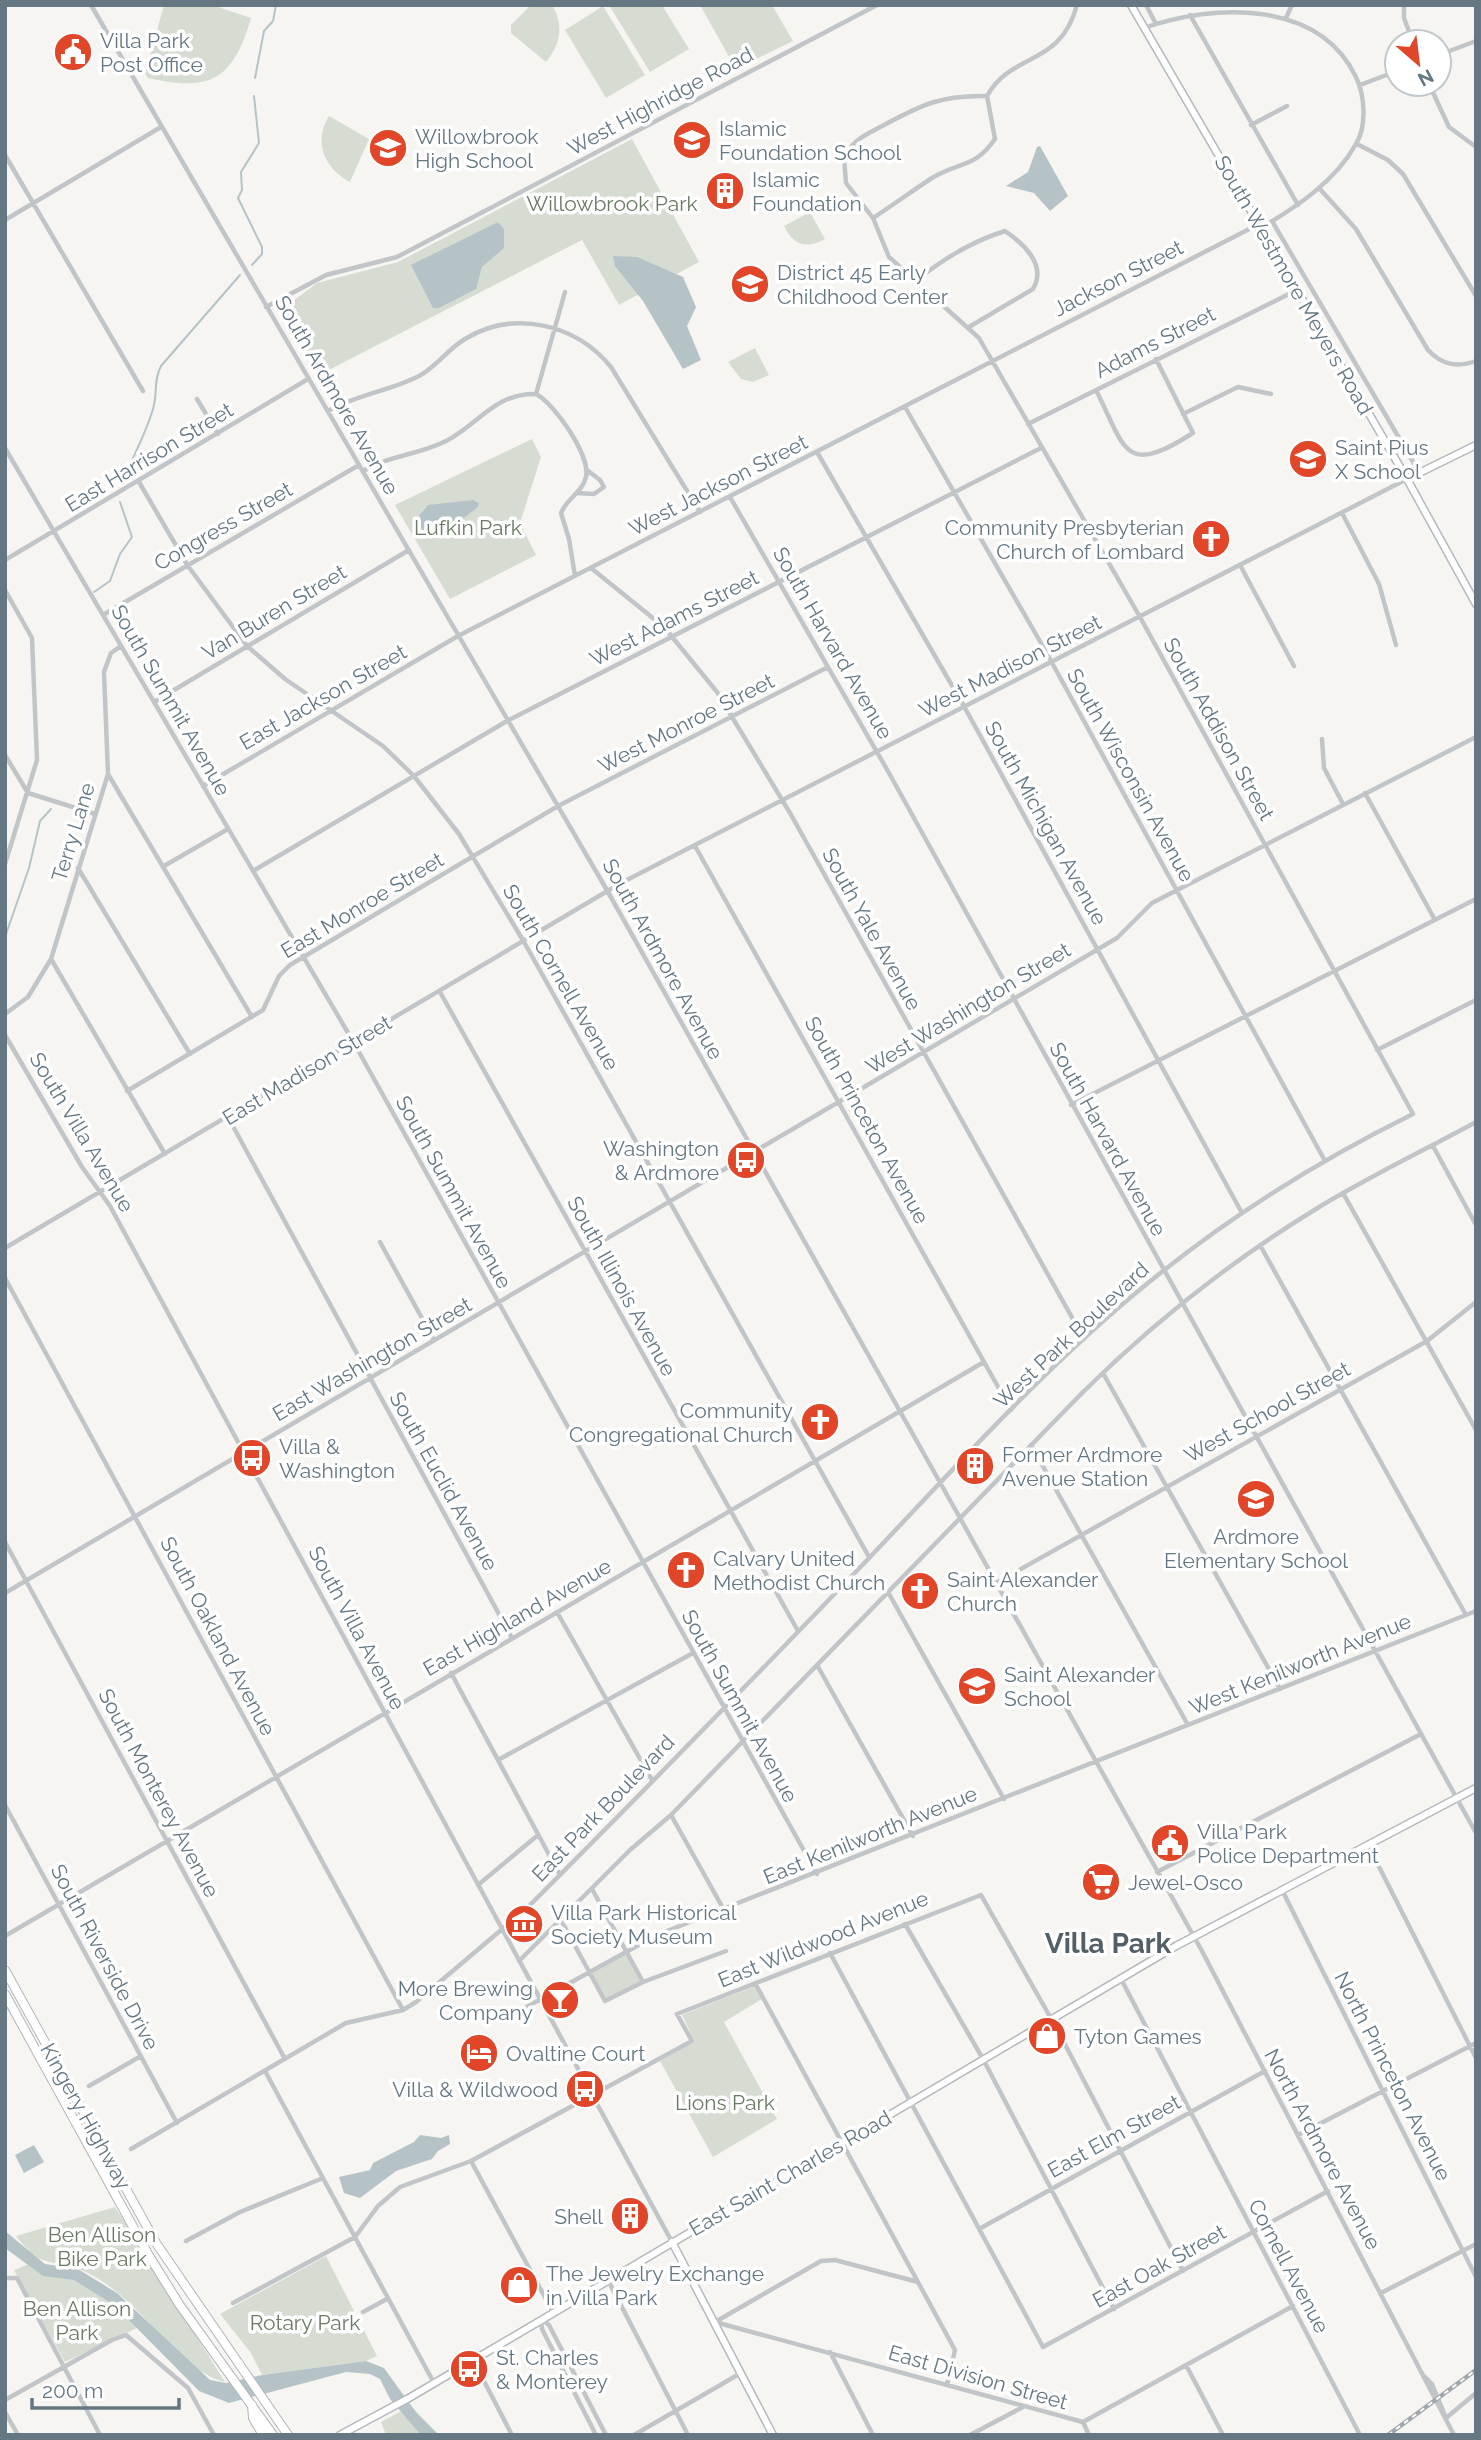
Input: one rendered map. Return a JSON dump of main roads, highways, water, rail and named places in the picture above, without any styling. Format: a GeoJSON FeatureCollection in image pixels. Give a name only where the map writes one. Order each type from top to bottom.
{"type":"FeatureCollection","features":[{"type":"Feature","properties":{"kind":"highway","name":"Kingery Highway"},"geometry":{"type":"LineString","coordinates":[[5,1970],[156,2243],[288,2433]]}},
{"type":"Feature","properties":{"kind":"highway","name":"Kingery Highway"},"geometry":{"type":"LineString","coordinates":[[5,1994],[148,2254],[179,2304],[273,2435]]}},
{"type":"Feature","properties":{"kind":"highway"},"geometry":{"type":"LineString","coordinates":[[251,2403],[253,2418],[263,2435]]}},
{"type":"Feature","properties":{"kind":"main road","name":"South Westmore Meyers Road"},"geometry":{"type":"LineString","coordinates":[[1131,5],[1407,479],[1476,604]]}},
{"type":"Feature","properties":{"kind":"main road"},"geometry":{"type":"LineString","coordinates":[[1407,479],[1475,447]]}},
{"type":"Feature","properties":{"kind":"main road","name":"East Saint Charles Road"},"geometry":{"type":"LineString","coordinates":[[340,2435],[409,2398],[1194,1937],[1476,1788]]}},
{"type":"Feature","properties":{"kind":"main road"},"geometry":{"type":"LineString","coordinates":[[671,2242],[773,2435]]}},
{"type":"Feature","properties":{"kind":"waterway"},"geometry":{"type":"LineString","coordinates":[[255,78],[264,31],[273,21],[276,5]]}},
{"type":"Feature","properties":{"kind":"waterway"},"geometry":{"type":"LineString","coordinates":[[252,265],[262,254],[262,247],[238,198],[242,190],[241,172],[259,143],[254,96]]}},
{"type":"Feature","properties":{"kind":"waterway"},"geometry":{"type":"LineString","coordinates":[[122,481],[150,418],[161,366],[240,275]]}},
{"type":"Feature","properties":{"kind":"waterway"},"geometry":{"type":"LineString","coordinates":[[94,592],[110,581],[120,554],[132,537],[120,502]]}},
{"type":"Feature","properties":{"kind":"waterway"},"geometry":{"type":"LineString","coordinates":[[5,937],[29,868],[40,821],[51,809]]}},
{"type":"Feature","properties":{"kind":"railway"},"geometry":{"type":"LineString","coordinates":[[1388,2435],[1476,2370]]}},
{"type":"Feature","properties":{"kind":"place","name":"Villa Park Post Office"},"geometry":{"type":"Point","coordinates":[73,52]}},
{"type":"Feature","properties":{"kind":"place","name":"Islamic Foundation School"},"geometry":{"type":"Point","coordinates":[692,140]}},
{"type":"Feature","properties":{"kind":"place","name":"Willowbrook High School"},"geometry":{"type":"Point","coordinates":[388,148]}},
{"type":"Feature","properties":{"kind":"place","name":"Islamic Foundation"},"geometry":{"type":"Point","coordinates":[725,191]}},
{"type":"Feature","properties":{"kind":"place","name":"District 45 Early Childhood Center"},"geometry":{"type":"Point","coordinates":[750,284]}},
{"type":"Feature","properties":{"kind":"place","name":"Saint Pius X School"},"geometry":{"type":"Point","coordinates":[1308,459]}},
{"type":"Feature","properties":{"kind":"place","name":"Community Presbyterian Church of Lombard"},"geometry":{"type":"Point","coordinates":[1211,539]}},
{"type":"Feature","properties":{"kind":"place","name":"Washington & Ardmore"},"geometry":{"type":"Point","coordinates":[746,1160]}},
{"type":"Feature","properties":{"kind":"place","name":"Community Congregational Church"},"geometry":{"type":"Point","coordinates":[820,1422]}},
{"type":"Feature","properties":{"kind":"place","name":"Villa & Washington"},"geometry":{"type":"Point","coordinates":[252,1458]}},
{"type":"Feature","properties":{"kind":"place","name":"Former Ardmore Avenue Station"},"geometry":{"type":"Point","coordinates":[975,1466]}},
{"type":"Feature","properties":{"kind":"place","name":"Ardmore Elementary School"},"geometry":{"type":"Point","coordinates":[1256,1499]}},
{"type":"Feature","properties":{"kind":"place","name":"Calvary United Methodist Church"},"geometry":{"type":"Point","coordinates":[686,1570]}},
{"type":"Feature","properties":{"kind":"place","name":"Saint Alexander Church"},"geometry":{"type":"Point","coordinates":[920,1591]}},
{"type":"Feature","properties":{"kind":"place","name":"Saint Alexander School"},"geometry":{"type":"Point","coordinates":[977,1686]}},
{"type":"Feature","properties":{"kind":"place","name":"Villa Park Police Department"},"geometry":{"type":"Point","coordinates":[1170,1843]}},
{"type":"Feature","properties":{"kind":"place","name":"Jewel-Osco"},"geometry":{"type":"Point","coordinates":[1101,1882]}},
{"type":"Feature","properties":{"kind":"place","name":"Villa Park Historical Society Museum"},"geometry":{"type":"Point","coordinates":[524,1924]}},
{"type":"Feature","properties":{"kind":"place","name":"More Brewing Company"},"geometry":{"type":"Point","coordinates":[560,2000]}},
{"type":"Feature","properties":{"kind":"place","name":"Tyton Games"},"geometry":{"type":"Point","coordinates":[1047,2036]}},
{"type":"Feature","properties":{"kind":"place","name":"Ovaltine Court"},"geometry":{"type":"Point","coordinates":[479,2053]}},
{"type":"Feature","properties":{"kind":"place","name":"Villa & Wildwood"},"geometry":{"type":"Point","coordinates":[585,2089]}},
{"type":"Feature","properties":{"kind":"place","name":"Shell"},"geometry":{"type":"Point","coordinates":[630,2216]}},
{"type":"Feature","properties":{"kind":"place","name":"The Jewelry Exchange in Villa Park"},"geometry":{"type":"Point","coordinates":[519,2285]}},
{"type":"Feature","properties":{"kind":"place","name":"St. Charles & Monterey"},"geometry":{"type":"Point","coordinates":[469,2369]}},
{"type":"Feature","properties":{"kind":"district","name":"Villa Park"},"geometry":{"type":"Point","coordinates":[1108,1943]}},
{"type":"Feature","properties":{"kind":"park label","name":"Willowbrook Park"},"geometry":{"type":"Point","coordinates":[612,203]}},
{"type":"Feature","properties":{"kind":"park label","name":"Lufkin Park"},"geometry":{"type":"Point","coordinates":[468,527]}},
{"type":"Feature","properties":{"kind":"park label","name":"Lions Park"},"geometry":{"type":"Point","coordinates":[725,2102]}},
{"type":"Feature","properties":{"kind":"park label","name":"Ben Allison Bike Park"},"geometry":{"type":"Point","coordinates":[102,2246]}},
{"type":"Feature","properties":{"kind":"park label","name":"Ben Allison Park"},"geometry":{"type":"Point","coordinates":[77,2320]}},
{"type":"Feature","properties":{"kind":"park label","name":"Rotary Park"},"geometry":{"type":"Point","coordinates":[305,2322]}}]}
